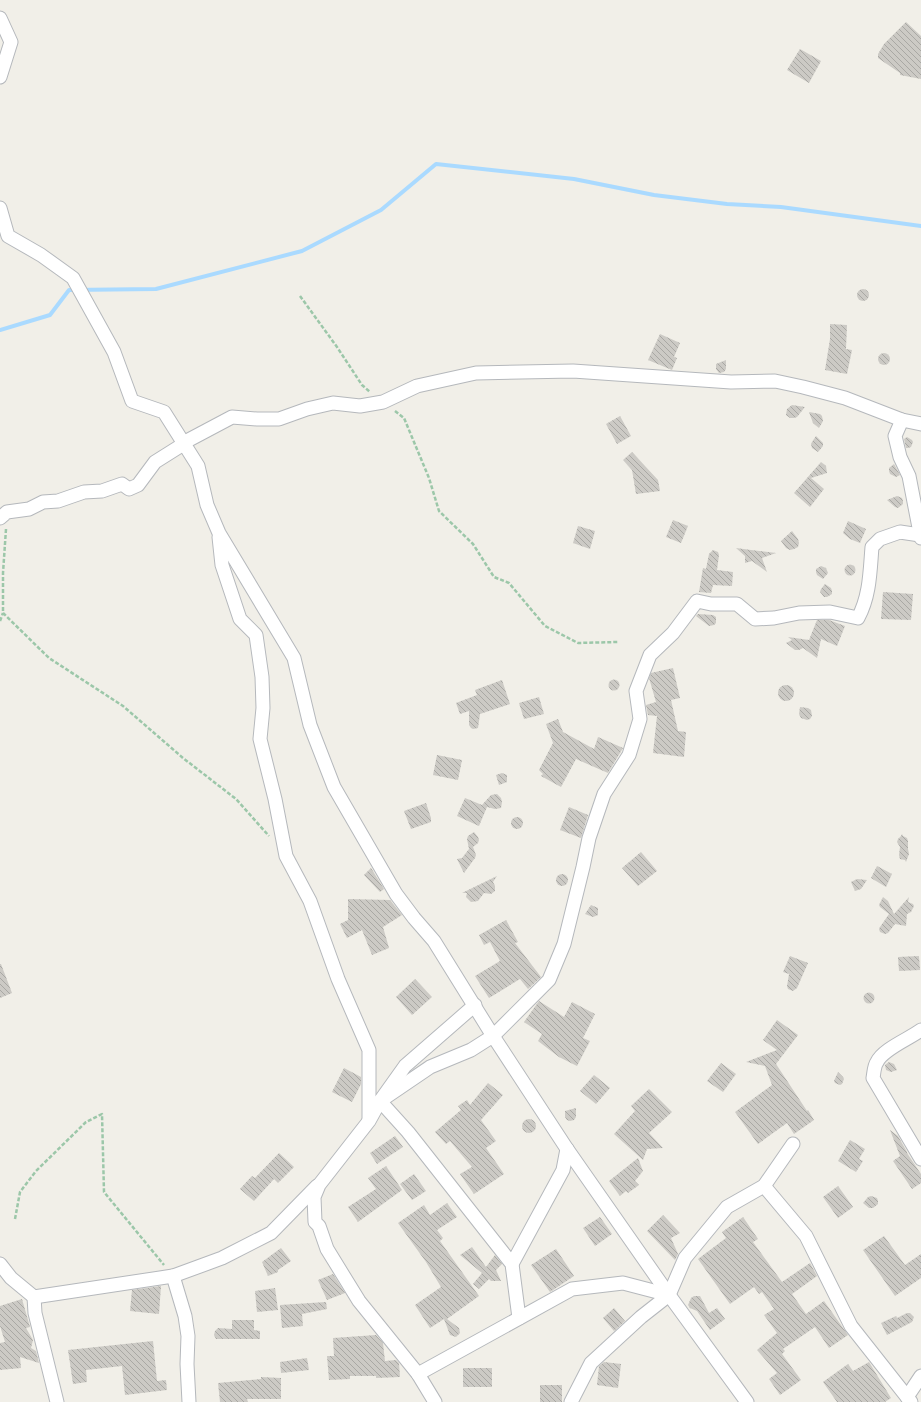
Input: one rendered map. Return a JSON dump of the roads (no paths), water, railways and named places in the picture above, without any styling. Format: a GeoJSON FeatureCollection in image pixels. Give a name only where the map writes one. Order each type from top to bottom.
{"type":"FeatureCollection","features":[{"type":"Feature","properties":{"kind":"street"},"geometry":{"type":"LineString","coordinates":[[0,18],[11,42],[0,76]]}},
{"type":"Feature","properties":{"kind":"street"},"geometry":{"type":"LineString","coordinates":[[0,208],[8,236],[41,254],[73,278],[114,352],[132,401],[164,412],[198,466],[207,505],[219,533],[294,658],[310,725],[334,787],[396,894],[434,941],[493,1036],[567,1148],[669,1296],[746,1402]]}},
{"type":"Feature","properties":{"kind":"street"},"geometry":{"type":"LineString","coordinates":[[3,515],[29,509],[43,502],[58,501],[84,492],[102,491],[122,484],[129,489],[138,485],[155,462],[183,443],[232,417],[257,419],[279,418],[333,403],[360,406],[383,402],[417,386],[476,373],[573,371],[731,382],[775,381],[803,386],[845,398],[902,420],[921,424]]}},
{"type":"Feature","properties":{"kind":"street"},"geometry":{"type":"LineString","coordinates":[[380,1101],[430,1067],[471,1050],[493,1036],[548,980],[564,944],[589,838],[604,794],[629,755],[640,718],[636,691],[650,656],[673,633],[696,601],[711,604],[737,604],[755,618],[774,618],[799,613],[830,612],[858,618],[865,605],[872,547],[880,539],[900,532],[921,537],[909,476],[900,457],[895,436],[902,420]]}},
{"type":"Feature","properties":{"kind":"street"},"geometry":{"type":"LineString","coordinates":[[219,533],[222,564],[240,619],[256,635],[262,677],[263,708],[260,739],[276,799],[286,856],[310,901],[338,979],[369,1050],[369,1121]]}},
{"type":"Feature","properties":{"kind":"street"},"geometry":{"type":"LineString","coordinates":[[34,1297],[173,1276],[222,1258],[271,1233],[319,1185],[369,1121],[380,1101],[405,1066],[475,1005]]}},
{"type":"Feature","properties":{"kind":"street"},"geometry":{"type":"LineString","coordinates":[[921,1030],[912,1037],[890,1048],[877,1062],[873,1078],[921,1159]]}},
{"type":"Feature","properties":{"kind":"street"},"geometry":{"type":"LineString","coordinates":[[380,1101],[408,1132],[512,1264],[519,1318]]}},
{"type":"Feature","properties":{"kind":"street"},"geometry":{"type":"LineString","coordinates":[[571,1402],[591,1363],[641,1317],[669,1296],[685,1258],[727,1207],[764,1186],[793,1144]]}},
{"type":"Feature","properties":{"kind":"street"},"geometry":{"type":"LineString","coordinates":[[512,1264],[563,1170],[567,1148]]}},
{"type":"Feature","properties":{"kind":"street"},"geometry":{"type":"LineString","coordinates":[[319,1185],[314,1197],[315,1222],[319,1226],[326,1250],[358,1301],[418,1374],[435,1402]]}},
{"type":"Feature","properties":{"kind":"street"},"geometry":{"type":"LineString","coordinates":[[764,1186],[806,1236],[851,1326],[909,1400],[921,1376]]}},
{"type":"Feature","properties":{"kind":"street"},"geometry":{"type":"LineString","coordinates":[[0,1264],[11,1278],[34,1297],[35,1313],[57,1402]]}},
{"type":"Feature","properties":{"kind":"street"},"geometry":{"type":"LineString","coordinates":[[173,1276],[185,1316],[188,1336],[187,1364],[189,1402]]}},
{"type":"Feature","properties":{"kind":"street"},"geometry":{"type":"LineString","coordinates":[[418,1374],[572,1290],[623,1283],[669,1296]]}},
{"type":"Feature","properties":{"kind":"waterway"},"geometry":{"type":"LineString","coordinates":[[0,330],[50,315],[69,290],[156,289],[302,251],[381,210],[436,164],[574,179],[654,195],[727,204],[781,207],[921,226]]}}]}
